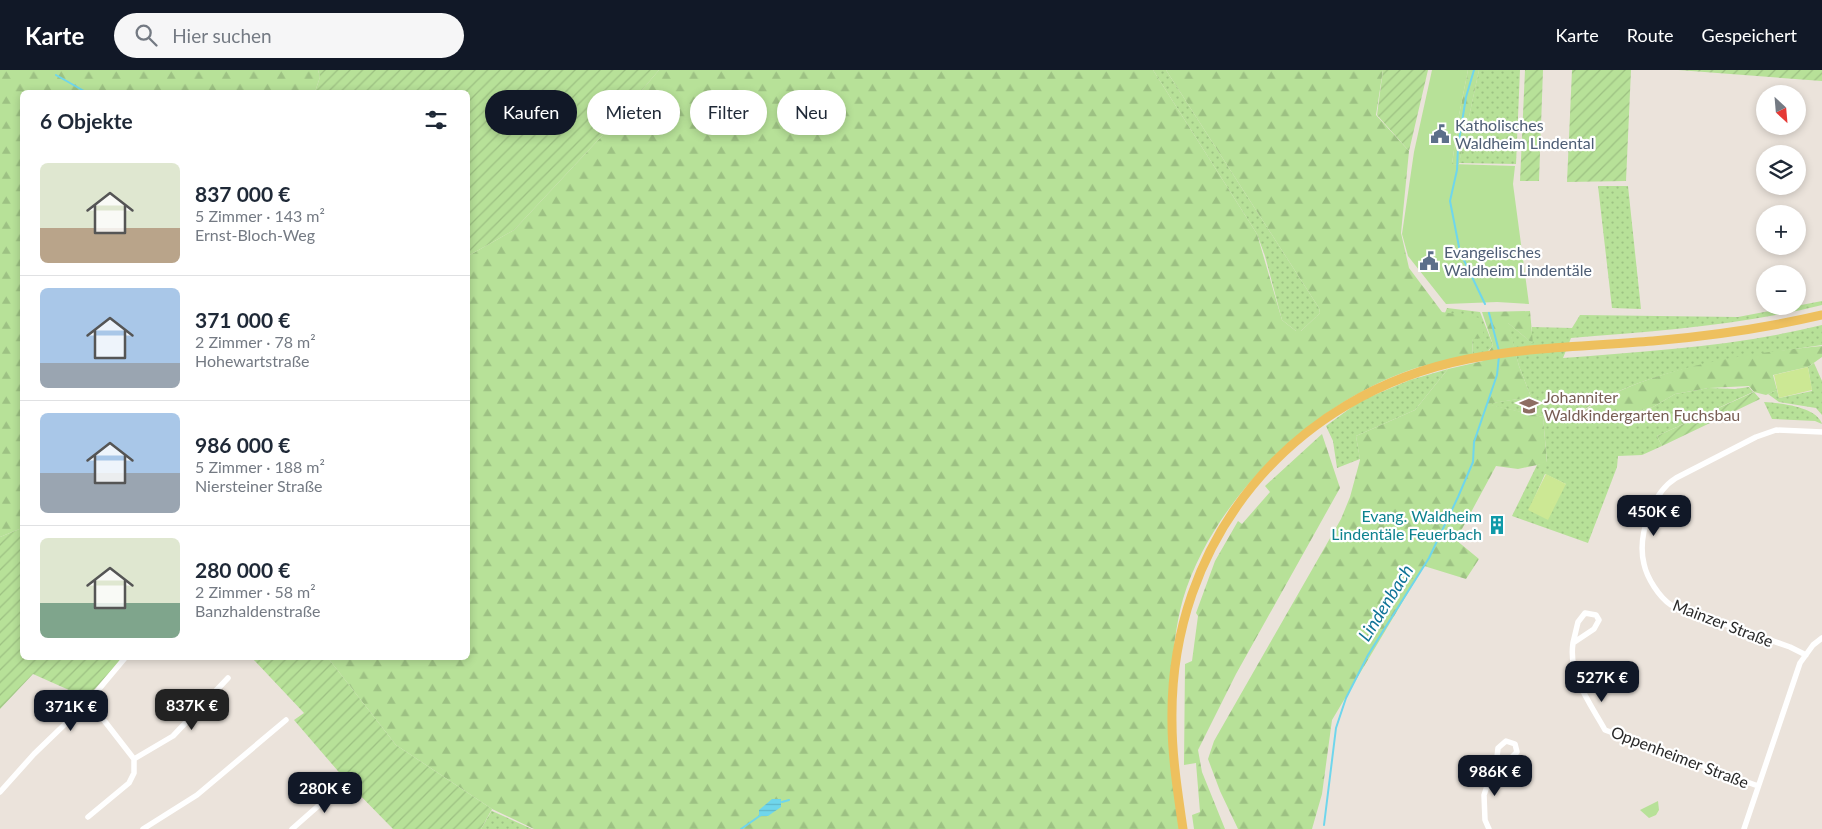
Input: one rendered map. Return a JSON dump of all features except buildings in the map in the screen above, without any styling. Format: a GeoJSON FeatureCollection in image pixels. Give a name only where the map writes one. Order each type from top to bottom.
{"type":"FeatureCollection","features":[{"type":"Feature","properties":{"kind":"main road"},"geometry":{"type":"LineString","coordinates":[[1183,829],[1172,722],[1177,656],[1183,627],[1194,592],[1224,525],[1269,466],[1297,439],[1326,418],[1386,385],[1446,364],[1508,353],[1706,335],[1822,315]]}},
{"type":"Feature","properties":{"kind":"street","name":"Mainzer Straße"},"geometry":{"type":"LineString","coordinates":[[1806,655],[1790,647],[1671,605],[1662,598],[1644,564],[1642,542],[1652,507],[1668,483],[1676,478],[1756,436],[1776,430],[1822,432]]}},
{"type":"Feature","properties":{"kind":"street","name":"Oppenheimer Straße"},"geometry":{"type":"LineString","coordinates":[[1573,643],[1594,629],[1599,620],[1596,615],[1585,613],[1578,622],[1573,643],[1571,655],[1576,674],[1605,730],[1758,786]]}},
{"type":"Feature","properties":{"kind":"street"},"geometry":{"type":"LineString","coordinates":[[1744,829],[1800,663],[1822,638]]}},
{"type":"Feature","properties":{"kind":"street"},"geometry":{"type":"LineString","coordinates":[[0,792],[51,737],[89,701],[123,660]]}},
{"type":"Feature","properties":{"kind":"street"},"geometry":{"type":"LineString","coordinates":[[134,759],[173,736],[228,678]]}},
{"type":"Feature","properties":{"kind":"street"},"geometry":{"type":"LineString","coordinates":[[88,817],[129,783],[134,773],[134,759],[89,701]]}},
{"type":"Feature","properties":{"kind":"street"},"geometry":{"type":"LineString","coordinates":[[143,829],[197,795],[286,720]]}},
{"type":"Feature","properties":{"kind":"street"},"geometry":{"type":"LineString","coordinates":[[1489,829],[1485,820],[1484,795],[1496,766],[1498,748],[1502,742],[1509,741],[1515,744],[1517,752],[1515,756],[1496,766]]}},
{"type":"Feature","properties":{"kind":"street"},"geometry":{"type":"LineString","coordinates":[[292,829],[334,792],[336,785]]}},
{"type":"Feature","properties":{"kind":"green space"},"geometry":{"type":"Polygon","coordinates":[[[0,70],[318,70],[320,77],[316,90],[20,90],[20,529],[0,537],[0,70]]]}},
{"type":"Feature","properties":{"kind":"green space"},"geometry":{"type":"Polygon","coordinates":[[[318,70],[659,70],[642,90],[587,90],[587,135],[603,135],[514,230],[470,255],[470,90],[316,90],[320,77],[318,70]]]}},
{"type":"Feature","properties":{"kind":"green space"},"geometry":{"type":"Polygon","coordinates":[[[659,70],[1153,70],[1257,234],[1282,320],[1296,331],[1301,331],[1320,313],[1319,308],[1166,70],[1383,70],[1376,115],[1409,151],[1401,233],[1409,268],[1442,312],[1481,318],[1484,338],[1472,339],[1473,357],[1410,370],[1373,386],[1337,406],[1303,431],[1271,460],[1242,492],[1217,526],[1197,562],[1183,599],[1174,648],[1171,690],[1180,829],[534,829],[492,809],[396,745],[330,660],[470,660],[470,255],[514,230],[603,135],[680,135],[680,90],[642,90],[659,70]]]}},
{"type":"Feature","properties":{"kind":"green space"},"geometry":{"type":"Polygon","coordinates":[[[1153,70],[1166,70],[1319,308],[1320,313],[1301,331],[1296,331],[1282,320],[1265,256],[1257,234],[1153,70]]]}},
{"type":"Feature","properties":{"kind":"green space"},"geometry":{"type":"Polygon","coordinates":[[[1383,70],[1428,70],[1409,151],[1377,115],[1383,70]]]}},
{"type":"Feature","properties":{"kind":"green space"},"geometry":{"type":"Polygon","coordinates":[[[1432,70],[1468,70],[1452,164],[1515,166],[1513,184],[1529,304],[1497,302],[1446,304],[1408,256],[1402,234],[1414,152],[1432,70]]]}},
{"type":"Feature","properties":{"kind":"green space"},"geometry":{"type":"Polygon","coordinates":[[[1468,70],[1479,70],[1459,164],[1452,164],[1459,115],[1468,70]]]}},
{"type":"Feature","properties":{"kind":"green space"},"geometry":{"type":"Polygon","coordinates":[[[1479,70],[1520,70],[1516,164],[1459,163],[1479,70]]]}},
{"type":"Feature","properties":{"kind":"green space"},"geometry":{"type":"Polygon","coordinates":[[[1525,70],[1543,70],[1539,181],[1520,181],[1525,70]]]}},
{"type":"Feature","properties":{"kind":"green space"},"geometry":{"type":"Polygon","coordinates":[[[1572,70],[1631,70],[1626,181],[1567,182],[1572,70]]]}},
{"type":"Feature","properties":{"kind":"green space"},"geometry":{"type":"Polygon","coordinates":[[[1678,70],[1822,70],[1822,81],[1678,70]]]}},
{"type":"Feature","properties":{"kind":"green space"},"geometry":{"type":"Polygon","coordinates":[[[1598,186],[1628,186],[1641,309],[1612,308],[1598,186]]]}},
{"type":"Feature","properties":{"kind":"green space"},"geometry":{"type":"Polygon","coordinates":[[[1822,301],[1822,305],[1806,309],[1806,304],[1822,301]]]}},
{"type":"Feature","properties":{"kind":"green space"},"geometry":{"type":"Polygon","coordinates":[[[1447,308],[1480,312],[1493,345],[1486,354],[1473,357],[1472,338],[1484,338],[1445,313],[1447,308]]]}},
{"type":"Feature","properties":{"kind":"green space"},"geometry":{"type":"Polygon","coordinates":[[[1530,311],[1533,344],[1508,323],[1519,366],[1531,397],[1487,404],[1543,417],[1547,463],[1518,469],[1496,466],[1456,540],[1479,559],[1466,579],[1424,566],[1332,720],[1322,794],[1312,829],[1238,829],[1220,791],[1208,759],[1214,741],[1341,519],[1350,497],[1360,460],[1356,436],[1415,410],[1448,369],[1483,361],[1493,345],[1482,312],[1530,311]]]}},
{"type":"Feature","properties":{"kind":"green space"},"geometry":{"type":"Polygon","coordinates":[[[1756,314],[1776,315],[1729,323],[1571,338],[1563,358],[1726,343],[1822,325],[1822,345],[1730,359],[1668,373],[1610,395],[1583,410],[1618,416],[1653,407],[1675,394],[1709,388],[1735,389],[1749,387],[1753,392],[1657,436],[1662,446],[1642,455],[1618,456],[1617,467],[1588,543],[1512,516],[1537,465],[1547,462],[1543,417],[1485,404],[1531,397],[1519,366],[1507,322],[1532,343],[1532,327],[1572,328],[1580,315],[1738,317],[1756,314]],[[1545,474],[1529,510],[1566,484],[1545,474]]]}},
{"type":"Feature","properties":{"kind":"green space"},"geometry":{"type":"Polygon","coordinates":[[[1822,346],[1822,357],[1808,367],[1773,375],[1777,390],[1766,395],[1754,392],[1749,386],[1709,388],[1675,394],[1653,407],[1618,416],[1585,410],[1610,395],[1668,373],[1731,358],[1822,346]]]}},
{"type":"Feature","properties":{"kind":"green space"},"geometry":{"type":"Polygon","coordinates":[[[1814,363],[1822,381],[1822,415],[1816,408],[1779,402],[1768,394],[1777,390],[1779,398],[1812,391],[1808,367],[1814,363]]]}},
{"type":"Feature","properties":{"kind":"green space"},"geometry":{"type":"Polygon","coordinates":[[[1808,367],[1812,390],[1779,398],[1774,375],[1808,367]]]}},
{"type":"Feature","properties":{"kind":"green space"},"geometry":{"type":"Polygon","coordinates":[[[1448,369],[1415,410],[1356,436],[1360,459],[1337,468],[1333,441],[1326,426],[1360,401],[1410,380],[1448,369]]]}},
{"type":"Feature","properties":{"kind":"green space"},"geometry":{"type":"Polygon","coordinates":[[[1754,392],[1760,399],[1662,446],[1657,436],[1754,392]]]}},
{"type":"Feature","properties":{"kind":"green space"},"geometry":{"type":"Polygon","coordinates":[[[1764,402],[1788,405],[1806,410],[1819,418],[1822,424],[1815,421],[1772,419],[1764,402]]]}},
{"type":"Feature","properties":{"kind":"green space"},"geometry":{"type":"Polygon","coordinates":[[[1322,434],[1340,488],[1236,674],[1198,750],[1202,772],[1225,829],[1194,829],[1192,815],[1200,812],[1196,763],[1184,765],[1185,664],[1192,661],[1198,616],[1196,613],[1215,561],[1238,521],[1242,524],[1270,492],[1265,486],[1322,434]]]}},
{"type":"Feature","properties":{"kind":"green space"},"geometry":{"type":"Polygon","coordinates":[[[1546,474],[1566,484],[1548,520],[1528,510],[1546,474]]]}},
{"type":"Feature","properties":{"kind":"green space"},"geometry":{"type":"Polygon","coordinates":[[[20,529],[20,660],[120,660],[87,698],[33,674],[0,709],[0,537],[20,529]]]}},
{"type":"Feature","properties":{"kind":"green space"},"geometry":{"type":"Polygon","coordinates":[[[254,660],[330,660],[396,745],[492,809],[481,829],[393,829],[350,785],[294,720],[304,713],[254,660]]]}},
{"type":"Feature","properties":{"kind":"green space"},"geometry":{"type":"Polygon","coordinates":[[[1658,801],[1659,810],[1656,815],[1649,818],[1640,810],[1658,801]]]}},
{"type":"Feature","properties":{"kind":"green space"},"geometry":{"type":"Polygon","coordinates":[[[492,811],[532,829],[481,829],[492,811]]]}},
{"type":"Feature","properties":{"kind":"water"},"geometry":{"type":"Polygon","coordinates":[[[772,799],[781,799],[781,807],[768,816],[759,816],[759,810],[772,799]]]}},
{"type":"Feature","properties":{"kind":"waterway","name":"Lindenbach"},"geometry":{"type":"LineString","coordinates":[[1474,70],[1466,97],[1458,147],[1457,170],[1450,201],[1460,252],[1485,304]]}},
{"type":"Feature","properties":{"kind":"waterway"},"geometry":{"type":"LineString","coordinates":[[56,75],[82,90]]}},
{"type":"Feature","properties":{"kind":"waterway","name":"Lindenbach"},"geometry":{"type":"LineString","coordinates":[[1489,313],[1499,351]]}},
{"type":"Feature","properties":{"kind":"waterway","name":"Lindenbach"},"geometry":{"type":"LineString","coordinates":[[1324,825],[1336,728],[1346,698],[1368,655],[1429,558],[1458,497],[1473,462],[1474,442],[1497,375],[1499,356]]}},
{"type":"Feature","properties":{"kind":"waterway"},"geometry":{"type":"LineString","coordinates":[[782,802],[789,800]]}},
{"type":"Feature","properties":{"kind":"waterway"},"geometry":{"type":"LineString","coordinates":[[741,829],[761,815]]}},
{"type":"Feature","properties":{"kind":"place","name":"Katholisches Waldheim Lindental"},"geometry":{"type":"Point","coordinates":[1440,134]}},
{"type":"Feature","properties":{"kind":"place","name":"Evangelisches Waldheim Lindentäle"},"geometry":{"type":"Point","coordinates":[1429,261]}},
{"type":"Feature","properties":{"kind":"place","name":"Johanniter Waldkindergarten Fuchsbau"},"geometry":{"type":"Point","coordinates":[1529,406]}},
{"type":"Feature","properties":{"kind":"place","name":"Evang. Waldheim Lindentäle Feuerbach"},"geometry":{"type":"Point","coordinates":[1497,525]}}]}
